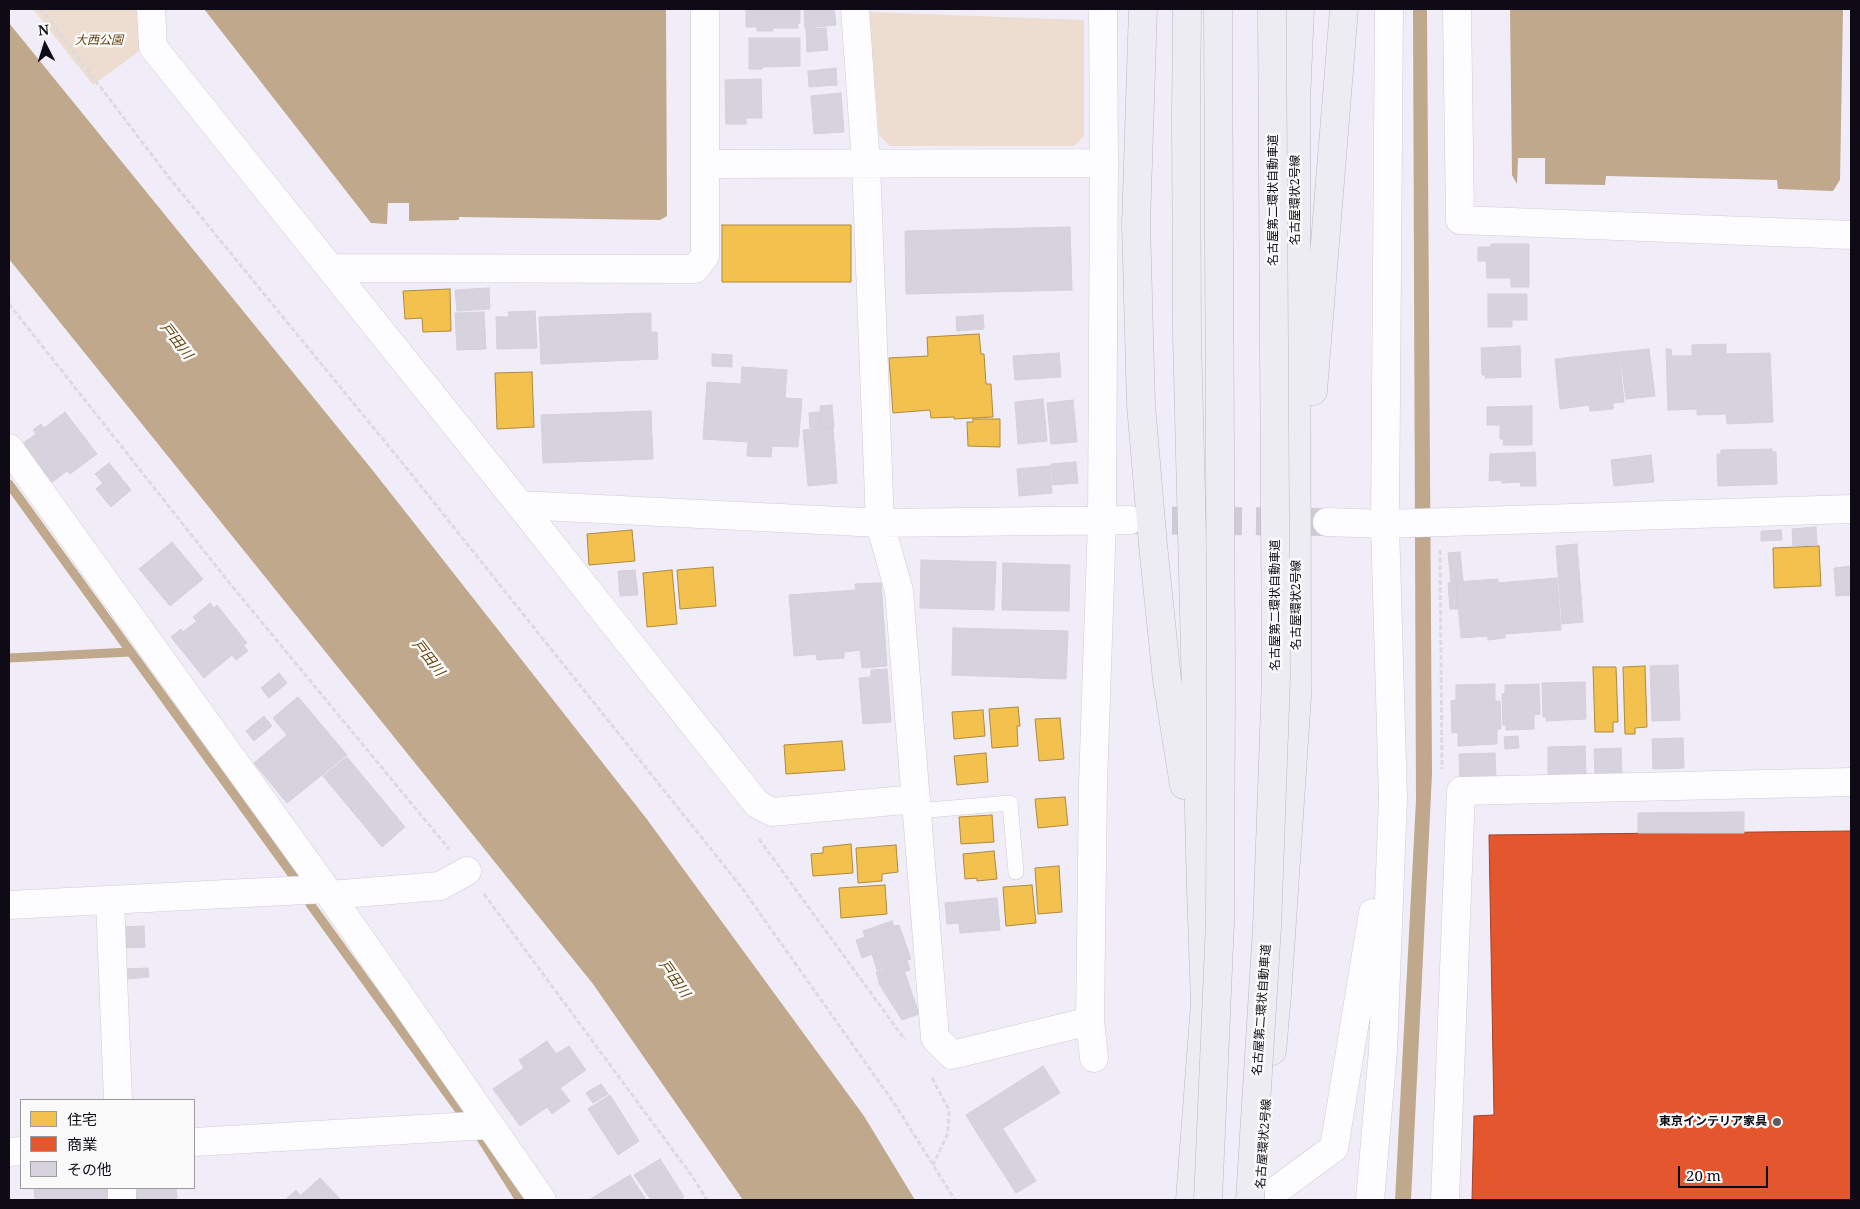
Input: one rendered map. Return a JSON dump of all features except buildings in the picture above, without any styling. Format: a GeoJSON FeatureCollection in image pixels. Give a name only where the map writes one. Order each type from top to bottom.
{"type":"FeatureCollection","features":[{"type":"Feature","properties":{"kind":"highway"},"geometry":{"type":"LineString","coordinates":[[1143,9],[1136,224],[1141,404],[1167,680],[1201,890]]}},
{"type":"Feature","properties":{"kind":"highway"},"geometry":{"type":"LineString","coordinates":[[1187,9],[1187,335],[1205,1003],[1190,1200]]}},
{"type":"Feature","properties":{"kind":"highway"},"geometry":{"type":"LineString","coordinates":[[1208,1200],[1220,922],[1221,669],[1218,9]]}},
{"type":"Feature","properties":{"kind":"highway","name":"名古屋第二環状自動車道"},"geometry":{"type":"LineString","coordinates":[[1250,1200],[1267,928],[1276,678],[1272,9]]}},
{"type":"Feature","properties":{"kind":"highway","name":"名古屋環状2号線"},"geometry":{"type":"LineString","coordinates":[[1262,1200],[1263,1144],[1278,985],[1297,696],[1296,100],[1300,9]]}},
{"type":"Feature","properties":{"kind":"highway"},"geometry":{"type":"LineString","coordinates":[[1297,573],[1344,9]]}},
{"type":"Feature","properties":{"kind":"street"},"geometry":{"type":"LineString","coordinates":[[151,9],[152,47],[520,505],[757,804],[772,812],[916,805]]}},
{"type":"Feature","properties":{"kind":"street"},"geometry":{"type":"LineString","coordinates":[[330,268],[695,269],[705,256],[705,9]]}},
{"type":"Feature","properties":{"kind":"street"},"geometry":{"type":"LineString","coordinates":[[855,9],[866,164],[880,523],[899,590],[934,1038],[952,1055],[1090,1021]]}},
{"type":"Feature","properties":{"kind":"street"},"geometry":{"type":"LineString","coordinates":[[1094,1058],[1090,1021],[1093,785],[1102,520],[1103,9]]}},
{"type":"Feature","properties":{"kind":"street"},"geometry":{"type":"LineString","coordinates":[[1370,1200],[1383,1050],[1392,798],[1395,523],[1389,9]]}},
{"type":"Feature","properties":{"kind":"street"},"geometry":{"type":"LineString","coordinates":[[1457,9],[1460,220],[1851,235]]}},
{"type":"Feature","properties":{"kind":"street"},"geometry":{"type":"LineString","coordinates":[[705,164],[1104,163]]}},
{"type":"Feature","properties":{"kind":"street"},"geometry":{"type":"LineString","coordinates":[[9,448],[328,892],[542,1200]]}},
{"type":"Feature","properties":{"kind":"street"},"geometry":{"type":"LineString","coordinates":[[520,505],[880,523],[1130,520]]}},
{"type":"Feature","properties":{"kind":"street"},"geometry":{"type":"LineString","coordinates":[[1327,522],[1438,522],[1851,509]]}},
{"type":"Feature","properties":{"kind":"street"},"geometry":{"type":"LineString","coordinates":[[1444,1200],[1461,792],[1851,782]]}},
{"type":"Feature","properties":{"kind":"street"},"geometry":{"type":"LineString","coordinates":[[1262,1200],[1334,1148],[1392,798]]}},
{"type":"Feature","properties":{"kind":"street"},"geometry":{"type":"LineString","coordinates":[[9,905],[440,886],[467,871]]}},
{"type":"Feature","properties":{"kind":"street"},"geometry":{"type":"LineString","coordinates":[[110,900],[118,1099]]}},
{"type":"Feature","properties":{"kind":"street"},"geometry":{"type":"LineString","coordinates":[[195,1142],[490,1126]]}},
{"type":"Feature","properties":{"kind":"lane"},"geometry":{"type":"LineString","coordinates":[[916,805],[1010,803],[1016,872]]}},
{"type":"Feature","properties":{"kind":"path"},"geometry":{"type":"LineString","coordinates":[[41,9],[171,180],[408,470],[742,888],[896,1106],[955,1200]]}},
{"type":"Feature","properties":{"kind":"path"},"geometry":{"type":"LineString","coordinates":[[9,304],[227,580],[467,871],[692,1176],[707,1200]]}},
{"type":"Feature","properties":{"kind":"path"},"geometry":{"type":"LineString","coordinates":[[1438,522],[1442,788],[1451,787],[1461,792]]}},
{"type":"Feature","properties":{"kind":"path"},"geometry":{"type":"LineString","coordinates":[[757,804],[742,816],[908,1044]]}},
{"type":"Feature","properties":{"kind":"path"},"geometry":{"type":"LineString","coordinates":[[931,1075],[949,1110],[948,1133],[933,1165]]}},
{"type":"Feature","properties":{"kind":"green space","name":"大西公園"},"geometry":{"type":"Polygon","coordinates":[[[33,9],[139,9],[141,50],[93,85],[33,9]]]}},
{"type":"Feature","properties":{"kind":"green space"},"geometry":{"type":"Polygon","coordinates":[[[869,12],[1084,20],[1084,136],[1074,146],[890,146],[879,135],[869,12]]]}},
{"type":"Feature","properties":{"kind":"water"},"geometry":{"type":"Polygon","coordinates":[[[204,9],[666,9],[667,216],[660,220],[459,217],[459,220],[409,221],[409,203],[388,203],[387,224],[371,223],[204,9]]]}},
{"type":"Feature","properties":{"kind":"water"},"geometry":{"type":"Polygon","coordinates":[[[1413,9],[1427,9],[1432,774],[1411,1200],[1395,1200],[1416,800],[1413,9]]]}},
{"type":"Feature","properties":{"kind":"water"},"geometry":{"type":"Polygon","coordinates":[[[1510,9],[1843,9],[1840,180],[1833,191],[1778,189],[1777,180],[1606,176],[1605,185],[1545,184],[1545,158],[1518,158],[1517,184],[1512,175],[1510,9]]]}},
{"type":"Feature","properties":{"kind":"water","name":"戸田川"},"geometry":{"type":"Polygon","coordinates":[[[9,23],[374,472],[646,818],[864,1116],[915,1200],[743,1200],[593,984],[9,259],[9,23]]]}},
{"type":"Feature","properties":{"kind":"waterway"},"geometry":{"type":"LineString","coordinates":[[9,484],[294,877]]}},
{"type":"Feature","properties":{"kind":"waterway"},"geometry":{"type":"LineString","coordinates":[[9,658],[130,652]]}},
{"type":"Feature","properties":{"kind":"waterway"},"geometry":{"type":"LineString","coordinates":[[310,904],[465,1118]]}},
{"type":"Feature","properties":{"kind":"waterway"},"geometry":{"type":"LineString","coordinates":[[479,1135],[520,1200]]}},
{"type":"Feature","properties":{"kind":"tunnel"},"geometry":{"type":"LineString","coordinates":[[1130,520],[1327,522]]}},
{"type":"Feature","properties":{"kind":"place","name":"東京インテリア家具"},"geometry":{"type":"Point","coordinates":[1777,1122]}}]}
